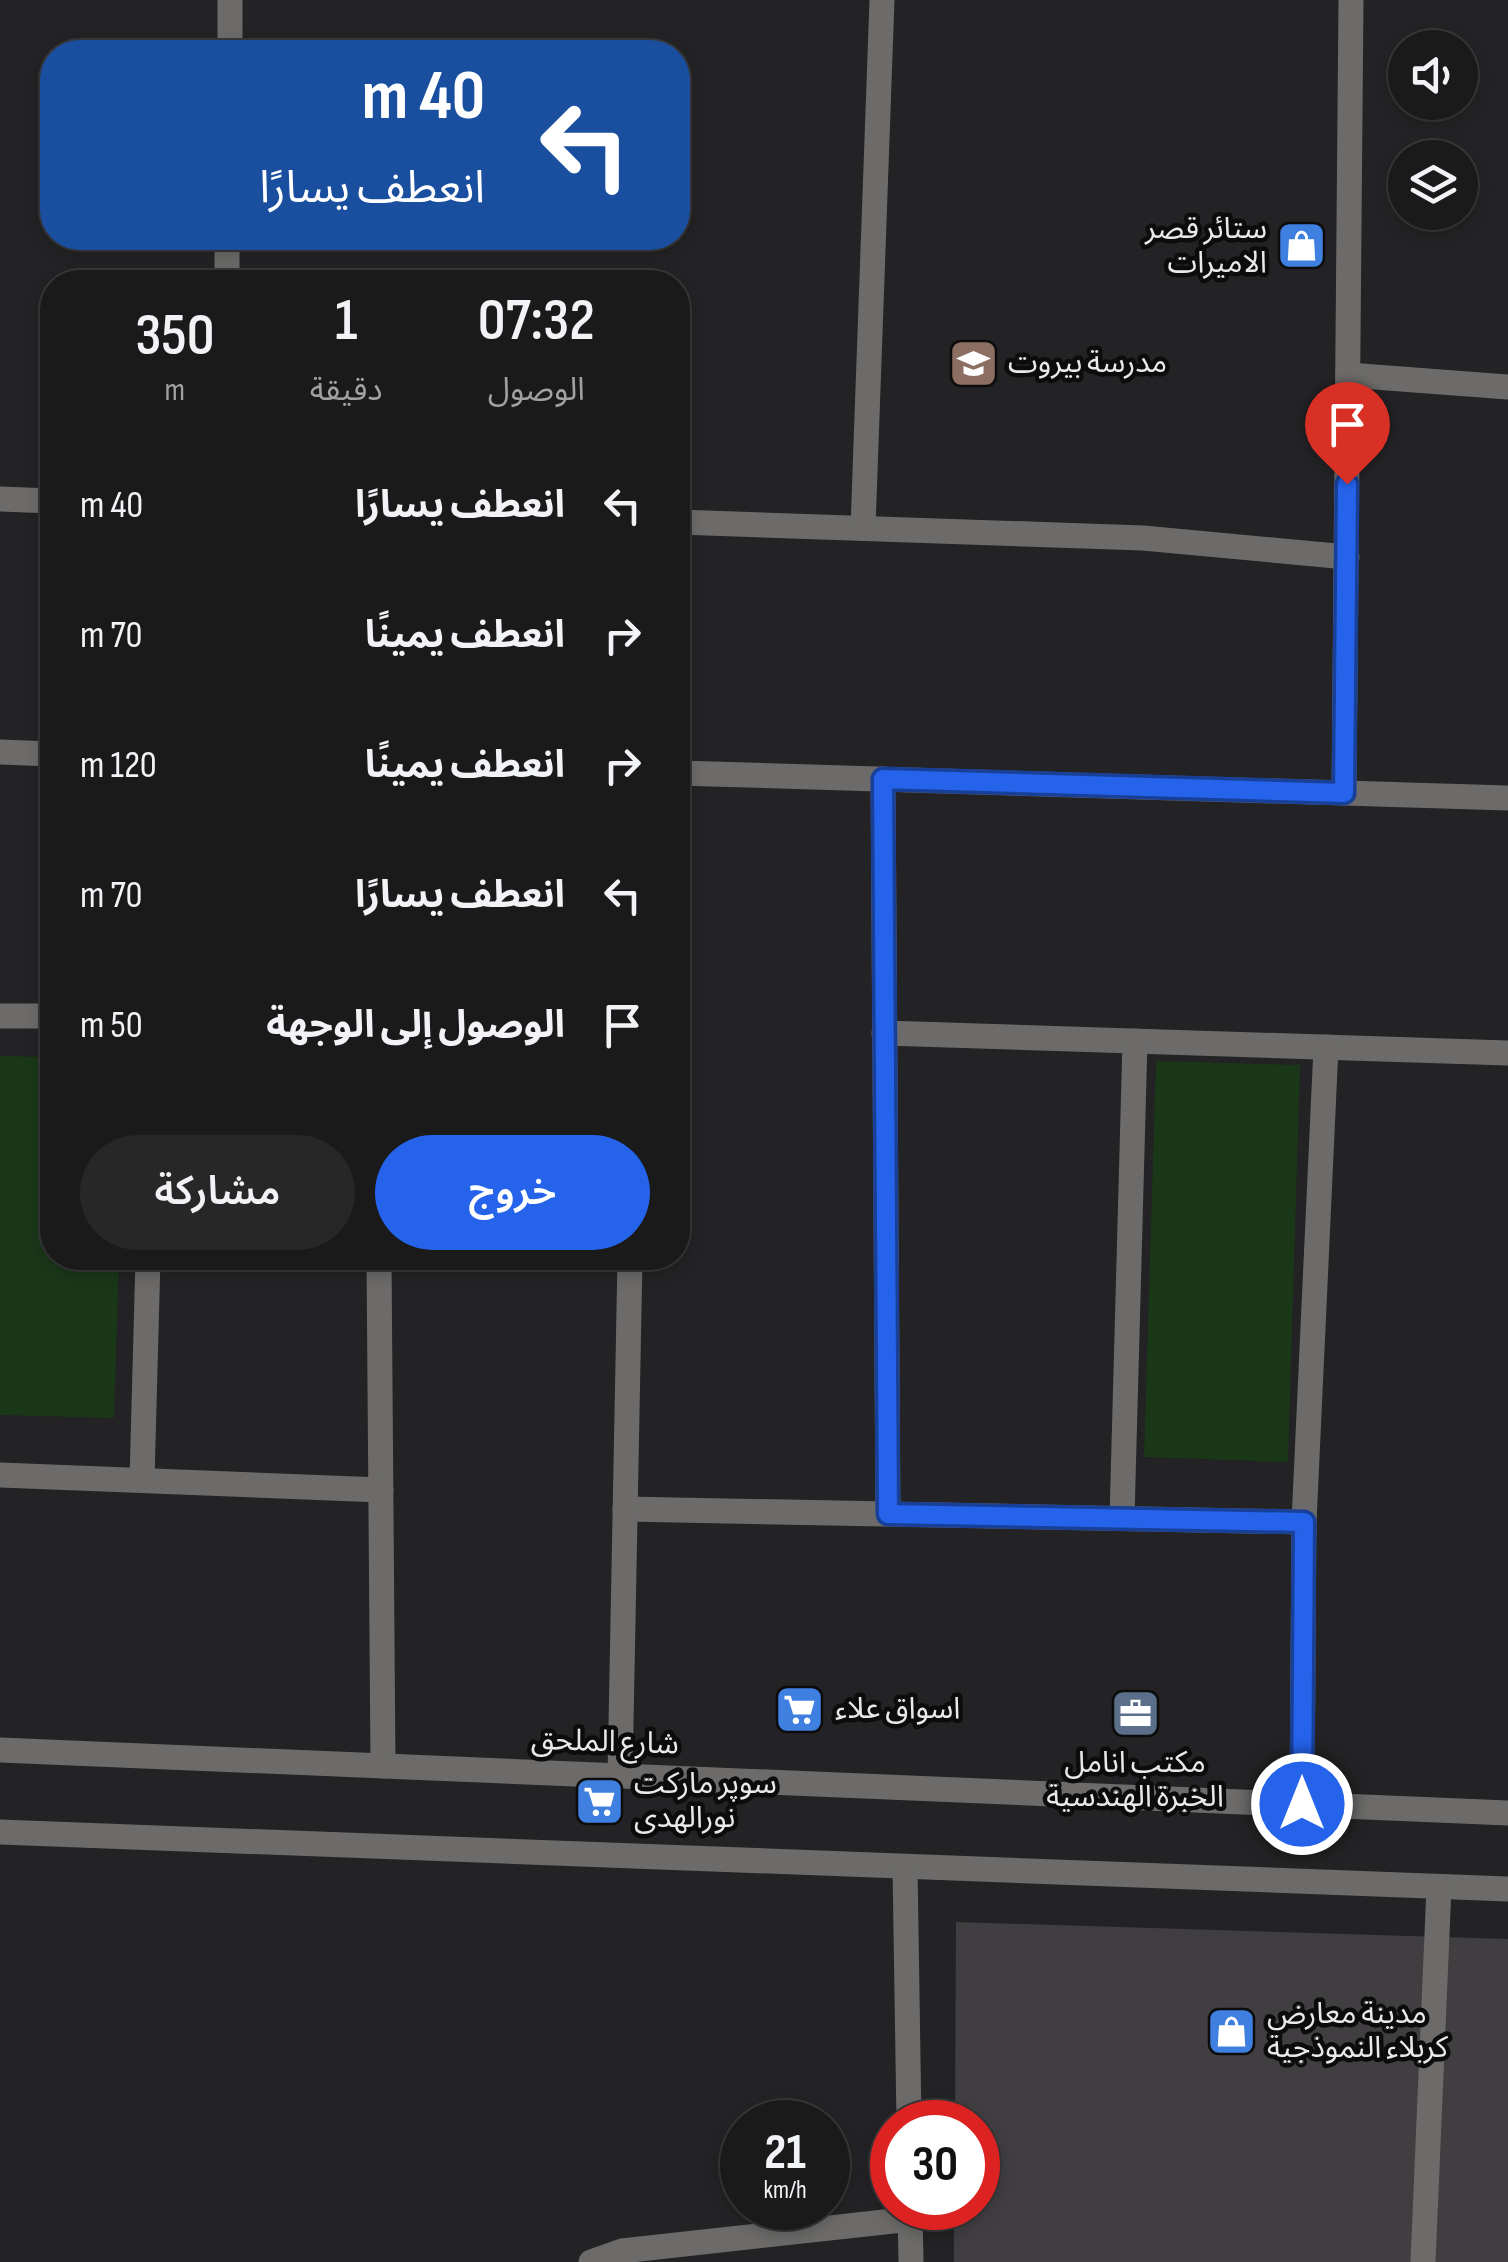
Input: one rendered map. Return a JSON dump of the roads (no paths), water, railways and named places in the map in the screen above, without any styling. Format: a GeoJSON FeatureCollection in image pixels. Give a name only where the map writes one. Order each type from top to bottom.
{"type":"FeatureCollection","features":[{"type":"Feature","properties":{"kind":"street"},"geometry":{"type":"LineString","coordinates":[[230,0],[230,40]]}},
{"type":"Feature","properties":{"kind":"street"},"geometry":{"type":"LineString","coordinates":[[863,528],[882,0]]}},
{"type":"Feature","properties":{"kind":"street"},"geometry":{"type":"LineString","coordinates":[[1344,793],[1350,0]]}},
{"type":"Feature","properties":{"kind":"street"},"geometry":{"type":"LineString","coordinates":[[1348,375],[1508,388]]}},
{"type":"Feature","properties":{"kind":"street"},"geometry":{"type":"LineString","coordinates":[[0,499],[40,501]]}},
{"type":"Feature","properties":{"kind":"street"},"geometry":{"type":"LineString","coordinates":[[690,522],[1144,538],[1347,557]]}},
{"type":"Feature","properties":{"kind":"street"},"geometry":{"type":"LineString","coordinates":[[0,752],[40,754]]}},
{"type":"Feature","properties":{"kind":"street"},"geometry":{"type":"LineString","coordinates":[[690,773],[1508,798]]}},
{"type":"Feature","properties":{"kind":"street"},"geometry":{"type":"LineString","coordinates":[[883,779],[888,1514]]}},
{"type":"Feature","properties":{"kind":"street"},"geometry":{"type":"LineString","coordinates":[[0,1016],[40,1016]]}},
{"type":"Feature","properties":{"kind":"street"},"geometry":{"type":"LineString","coordinates":[[884,1033],[1508,1052]]}},
{"type":"Feature","properties":{"kind":"street"},"geometry":{"type":"LineString","coordinates":[[1122,1518],[1135,1041]]}},
{"type":"Feature","properties":{"kind":"street"},"geometry":{"type":"LineString","coordinates":[[1302,1804],[1304,1522],[1326,1047]]}},
{"type":"Feature","properties":{"kind":"street"},"geometry":{"type":"LineString","coordinates":[[142,1480],[148,1270]]}},
{"type":"Feature","properties":{"kind":"street"},"geometry":{"type":"LineString","coordinates":[[379,1270],[383,1766]]}},
{"type":"Feature","properties":{"kind":"street"},"geometry":{"type":"LineString","coordinates":[[620,1776],[630,1270]]}},
{"type":"Feature","properties":{"kind":"street"},"geometry":{"type":"LineString","coordinates":[[0,1475],[381,1490]]}},
{"type":"Feature","properties":{"kind":"street"},"geometry":{"type":"LineString","coordinates":[[625,1509],[1304,1522]]}},
{"type":"Feature","properties":{"kind":"street","name":"شارع الملحق"},"geometry":{"type":"LineString","coordinates":[[0,1750],[1508,1813]]}},
{"type":"Feature","properties":{"kind":"street"},"geometry":{"type":"LineString","coordinates":[[0,1832],[1508,1890]]}},
{"type":"Feature","properties":{"kind":"street"},"geometry":{"type":"LineString","coordinates":[[905,1866],[909,2100]]}},
{"type":"Feature","properties":{"kind":"street"},"geometry":{"type":"LineString","coordinates":[[1423,2262],[1439,1887]]}},
{"type":"Feature","properties":{"kind":"street"},"geometry":{"type":"LineString","coordinates":[[591,2262],[622,2252],[870,2219]]}},
{"type":"Feature","properties":{"kind":"street"},"geometry":{"type":"LineString","coordinates":[[910,2230],[911,2262]]}},
{"type":"Feature","properties":{"kind":"place","name":"ستائر قصر الاميرات"},"geometry":{"type":"Point","coordinates":[1302,246]}},
{"type":"Feature","properties":{"kind":"place","name":"مدرسة بيروت"},"geometry":{"type":"Point","coordinates":[973,363]}},
{"type":"Feature","properties":{"kind":"place","name":"اسواق علاء"},"geometry":{"type":"Point","coordinates":[800,1709]}},
{"type":"Feature","properties":{"kind":"place","name":"مكتب انامل الخبرة الهندسية"},"geometry":{"type":"Point","coordinates":[1135,1714]}},
{"type":"Feature","properties":{"kind":"place","name":"سوپر مارکت نورالهدی"},"geometry":{"type":"Point","coordinates":[599,1801]}},
{"type":"Feature","properties":{"kind":"place","name":"مدينة معارض كربلاء النموذجية"},"geometry":{"type":"Point","coordinates":[1232,2031]}}]}
